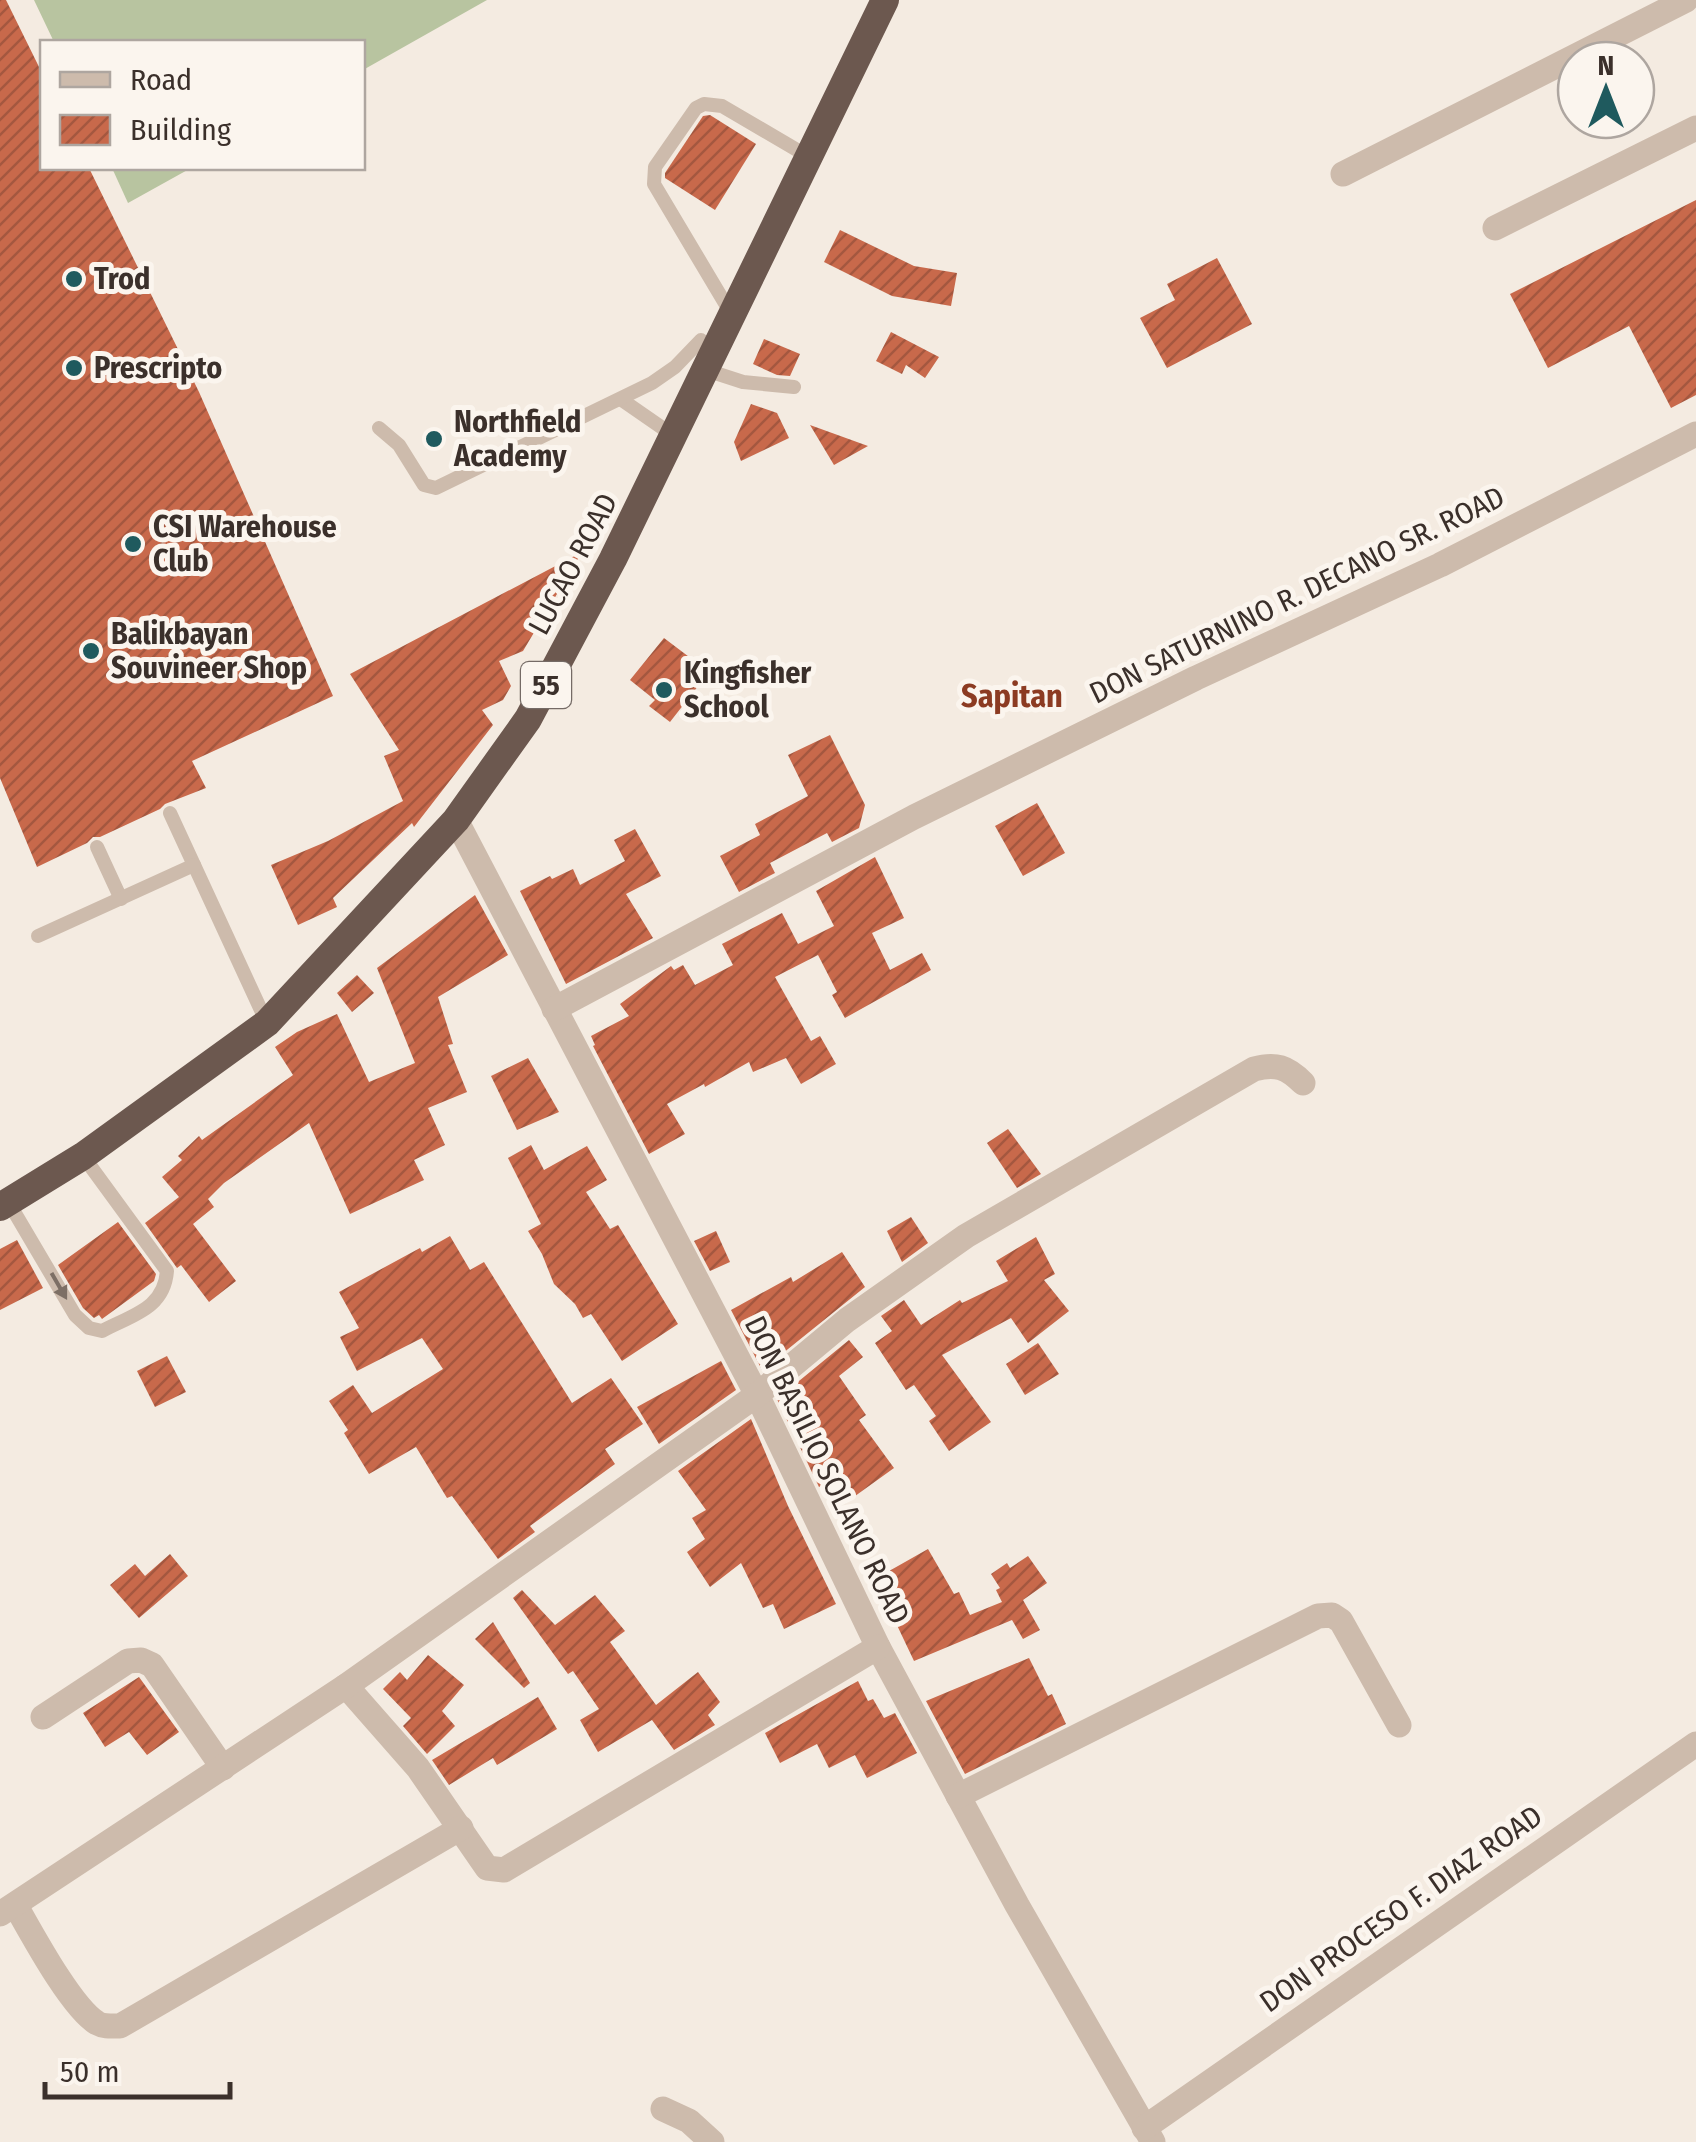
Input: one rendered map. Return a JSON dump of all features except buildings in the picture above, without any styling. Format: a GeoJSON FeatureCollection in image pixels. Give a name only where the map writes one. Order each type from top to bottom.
{"type":"FeatureCollection","features":[{"type":"Feature","properties":{"kind":"highway","name":"LUCAO ROAD"},"geometry":{"type":"LineString","coordinates":[[4,1205],[83,1156],[267,1024],[456,820],[528,718],[675,437],[885,0]]}},
{"type":"Feature","properties":{"kind":"street"},"geometry":{"type":"LineString","coordinates":[[1343,174],[1686,0]]}},
{"type":"Feature","properties":{"kind":"street"},"geometry":{"type":"LineString","coordinates":[[1495,228],[1696,128]]}},
{"type":"Feature","properties":{"kind":"street","name":"DON SATURNINO R. DECANO SR. ROAD"},"geometry":{"type":"LineString","coordinates":[[554,1009],[914,817],[1196,678],[1440,564],[1696,434]]}},
{"type":"Feature","properties":{"kind":"street","name":"DON BASILIO SOLANO ROAD"},"geometry":{"type":"LineString","coordinates":[[456,820],[757,1395],[878,1647],[1148,2135]]}},
{"type":"Feature","properties":{"kind":"street"},"geometry":{"type":"LineString","coordinates":[[460,1828],[120,2026],[107,2027],[88,2016],[8,1910],[346,1686],[757,1395],[847,1320],[966,1236],[1203,1097],[1268,1065],[1290,1070],[1302,1083]]}},
{"type":"Feature","properties":{"kind":"street"},"geometry":{"type":"LineString","coordinates":[[958,1796],[1318,1616],[1332,1615],[1341,1621],[1399,1726]]}},
{"type":"Feature","properties":{"kind":"street"},"geometry":{"type":"LineString","coordinates":[[346,1686],[418,1768],[487,1868],[504,1870],[878,1647]]}},
{"type":"Feature","properties":{"kind":"street"},"geometry":{"type":"LineString","coordinates":[[43,1717],[128,1661],[141,1660],[152,1664],[223,1768]]}},
{"type":"Feature","properties":{"kind":"street","name":"DON PROCESO F. DIAZ ROAD"},"geometry":{"type":"LineString","coordinates":[[1148,2135],[1696,1744]]}},
{"type":"Feature","properties":{"kind":"street"},"geometry":{"type":"LineString","coordinates":[[663,2109],[689,2122],[712,2142]]}},
{"type":"Feature","properties":{"kind":"lane"},"geometry":{"type":"LineString","coordinates":[[732,316],[658,192],[655,168],[696,108],[704,104],[722,106],[809,157]]}},
{"type":"Feature","properties":{"kind":"lane"},"geometry":{"type":"LineString","coordinates":[[379,428],[399,445],[424,484],[436,488],[598,408],[622,400],[675,367],[701,340]]}},
{"type":"Feature","properties":{"kind":"lane"},"geometry":{"type":"LineString","coordinates":[[706,370],[743,382],[794,387]]}},
{"type":"Feature","properties":{"kind":"lane"},"geometry":{"type":"LineString","coordinates":[[622,400],[675,437]]}},
{"type":"Feature","properties":{"kind":"lane"},"geometry":{"type":"LineString","coordinates":[[170,814],[267,1024]]}},
{"type":"Feature","properties":{"kind":"lane"},"geometry":{"type":"LineString","coordinates":[[97,847],[121,899]]}},
{"type":"Feature","properties":{"kind":"lane"},"geometry":{"type":"LineString","coordinates":[[38,936],[194,865]]}},
{"type":"Feature","properties":{"kind":"lane"},"geometry":{"type":"LineString","coordinates":[[4,1205],[75,1315],[89,1328],[102,1331],[156,1302],[165,1286],[166,1272],[83,1156]]}},
{"type":"Feature","properties":{"kind":"green space"},"geometry":{"type":"Polygon","coordinates":[[[34,0],[487,0],[365,69],[365,40],[53,40],[34,0]]]}},
{"type":"Feature","properties":{"kind":"green space"},"geometry":{"type":"Polygon","coordinates":[[[113,170],[187,170],[128,203],[113,170]]]}},
{"type":"Feature","properties":{"kind":"place","name":"Trod"},"geometry":{"type":"Point","coordinates":[74,279]}},
{"type":"Feature","properties":{"kind":"place","name":"Prescripto"},"geometry":{"type":"Point","coordinates":[74,368]}},
{"type":"Feature","properties":{"kind":"place","name":"Northfield Academy"},"geometry":{"type":"Point","coordinates":[434,439]}},
{"type":"Feature","properties":{"kind":"place","name":"CSI Warehouse Club"},"geometry":{"type":"Point","coordinates":[133,544]}},
{"type":"Feature","properties":{"kind":"place","name":"Balikbayan Souvineer Shop"},"geometry":{"type":"Point","coordinates":[91,651]}},
{"type":"Feature","properties":{"kind":"place","name":"Kingfisher School"},"geometry":{"type":"Point","coordinates":[664,690]}},
{"type":"Feature","properties":{"kind":"district","name":"Sapitan"},"geometry":{"type":"Point","coordinates":[1012,696]}}]}
